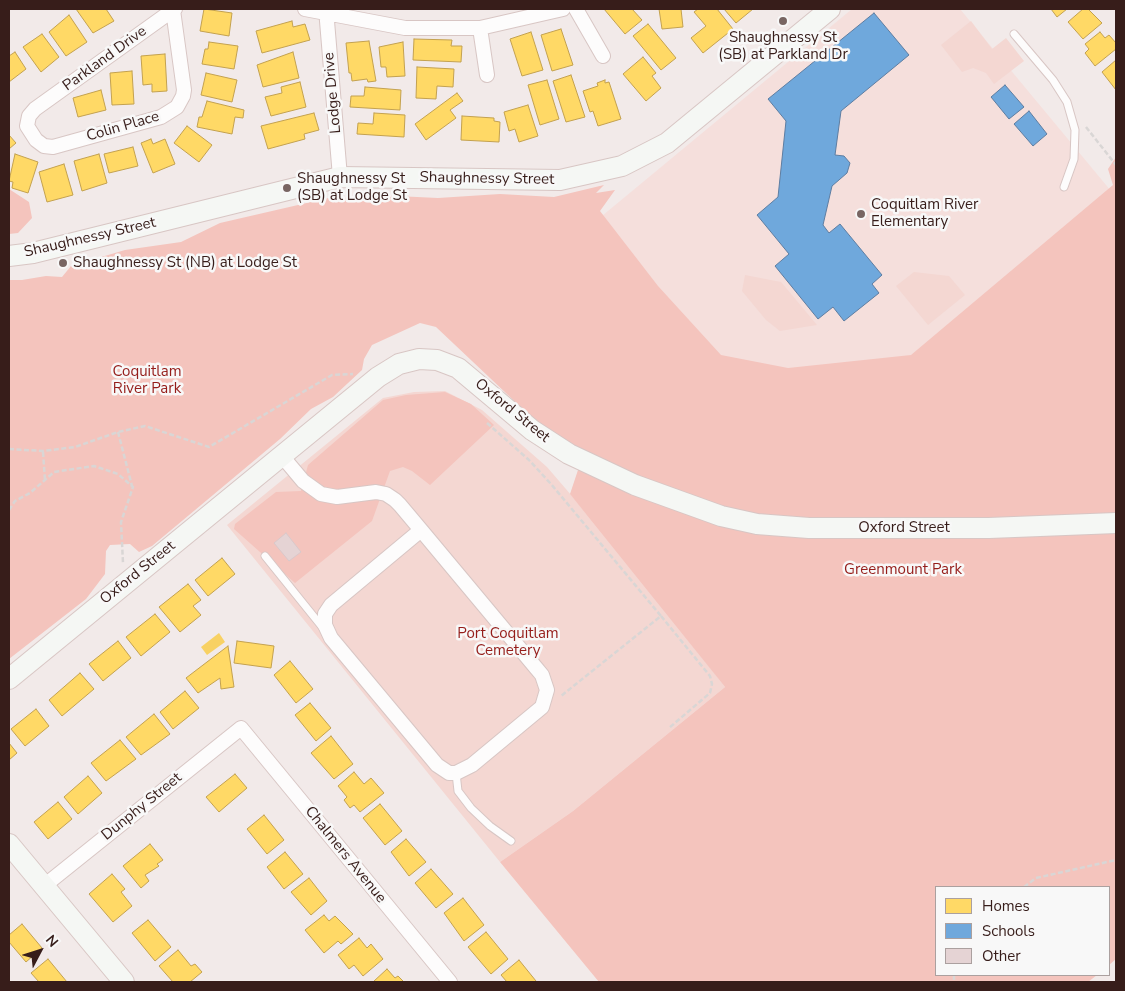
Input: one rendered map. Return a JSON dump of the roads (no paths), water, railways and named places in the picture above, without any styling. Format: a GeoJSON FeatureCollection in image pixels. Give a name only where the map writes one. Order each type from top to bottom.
{"type":"FeatureCollection","features":[{"type":"Feature","properties":{"kind":"street","name":"Parkland Drive"},"geometry":{"type":"LineString","coordinates":[[35,109],[174,9]]}},
{"type":"Feature","properties":{"kind":"street","name":"Colin Place"},"geometry":{"type":"LineString","coordinates":[[35,109],[29,116],[27,126],[36,140],[44,146],[53,147],[161,117],[171,112],[180,103],[184,90],[174,9]]}},
{"type":"Feature","properties":{"kind":"street"},"geometry":{"type":"LineString","coordinates":[[305,9],[326,10],[405,28],[480,28],[563,9]]}},
{"type":"Feature","properties":{"kind":"street"},"geometry":{"type":"LineString","coordinates":[[576,9],[602,56]]}},
{"type":"Feature","properties":{"kind":"street","name":"Shaughnessy Street"},"geometry":{"type":"LineString","coordinates":[[9,256],[33,253],[340,177],[560,180],[622,166],[667,143],[830,9]]}},
{"type":"Feature","properties":{"kind":"street","name":"Lodge Drive"},"geometry":{"type":"LineString","coordinates":[[326,10],[340,177]]}},
{"type":"Feature","properties":{"kind":"street"},"geometry":{"type":"LineString","coordinates":[[480,28],[487,75]]}},
{"type":"Feature","properties":{"kind":"street","name":"Oxford Street"},"geometry":{"type":"LineString","coordinates":[[9,679],[384,372],[411,360],[425,358],[444,362],[458,368],[532,430],[569,454],[613,476],[672,500],[721,516],[758,524],[808,528],[898,529],[1116,523]]}},
{"type":"Feature","properties":{"kind":"street"},"geometry":{"type":"LineString","coordinates":[[282,456],[315,491],[336,496],[371,492],[386,494],[396,500],[537,668],[545,683],[547,695],[542,707],[472,765],[456,773],[449,773],[437,765],[331,638],[324,620],[331,605],[421,530]]}},
{"type":"Feature","properties":{"kind":"street","name":"Dunphy Street"},"geometry":{"type":"LineString","coordinates":[[44,886],[241,728]]}},
{"type":"Feature","properties":{"kind":"street","name":"Chalmers Avenue"},"geometry":{"type":"LineString","coordinates":[[241,728],[450,982]]}},
{"type":"Feature","properties":{"kind":"street"},"geometry":{"type":"LineString","coordinates":[[9,844],[124,982]]}},
{"type":"Feature","properties":{"kind":"lane"},"geometry":{"type":"LineString","coordinates":[[1014,34],[1053,80],[1067,102],[1075,130],[1074,159],[1064,187]]}},
{"type":"Feature","properties":{"kind":"lane"},"geometry":{"type":"LineString","coordinates":[[264,556],[331,638]]}},
{"type":"Feature","properties":{"kind":"lane"},"geometry":{"type":"LineString","coordinates":[[456,773],[458,791],[471,808],[490,826],[511,840]]}},
{"type":"Feature","properties":{"kind":"place","name":"Shaughnessy St (SB) at Parkland Dr"},"geometry":{"type":"Point","coordinates":[783,21]}},
{"type":"Feature","properties":{"kind":"place","name":"Shaughnessy St (SB) at Lodge St"},"geometry":{"type":"Point","coordinates":[287,188]}},
{"type":"Feature","properties":{"kind":"place","name":"Coquitlam River Elementary"},"geometry":{"type":"Point","coordinates":[861,214]}},
{"type":"Feature","properties":{"kind":"place","name":"Shaughnessy St (NB) at Lodge St"},"geometry":{"type":"Point","coordinates":[63,263]}},
{"type":"Feature","properties":{"kind":"park label","name":"Coquitlam River Park"},"geometry":{"type":"Point","coordinates":[147,380]}},
{"type":"Feature","properties":{"kind":"park label","name":"Greenmount Park"},"geometry":{"type":"Point","coordinates":[903,570]}},
{"type":"Feature","properties":{"kind":"park label","name":"Port Coquitlam Cemetery"},"geometry":{"type":"Point","coordinates":[508,642]}}]}
